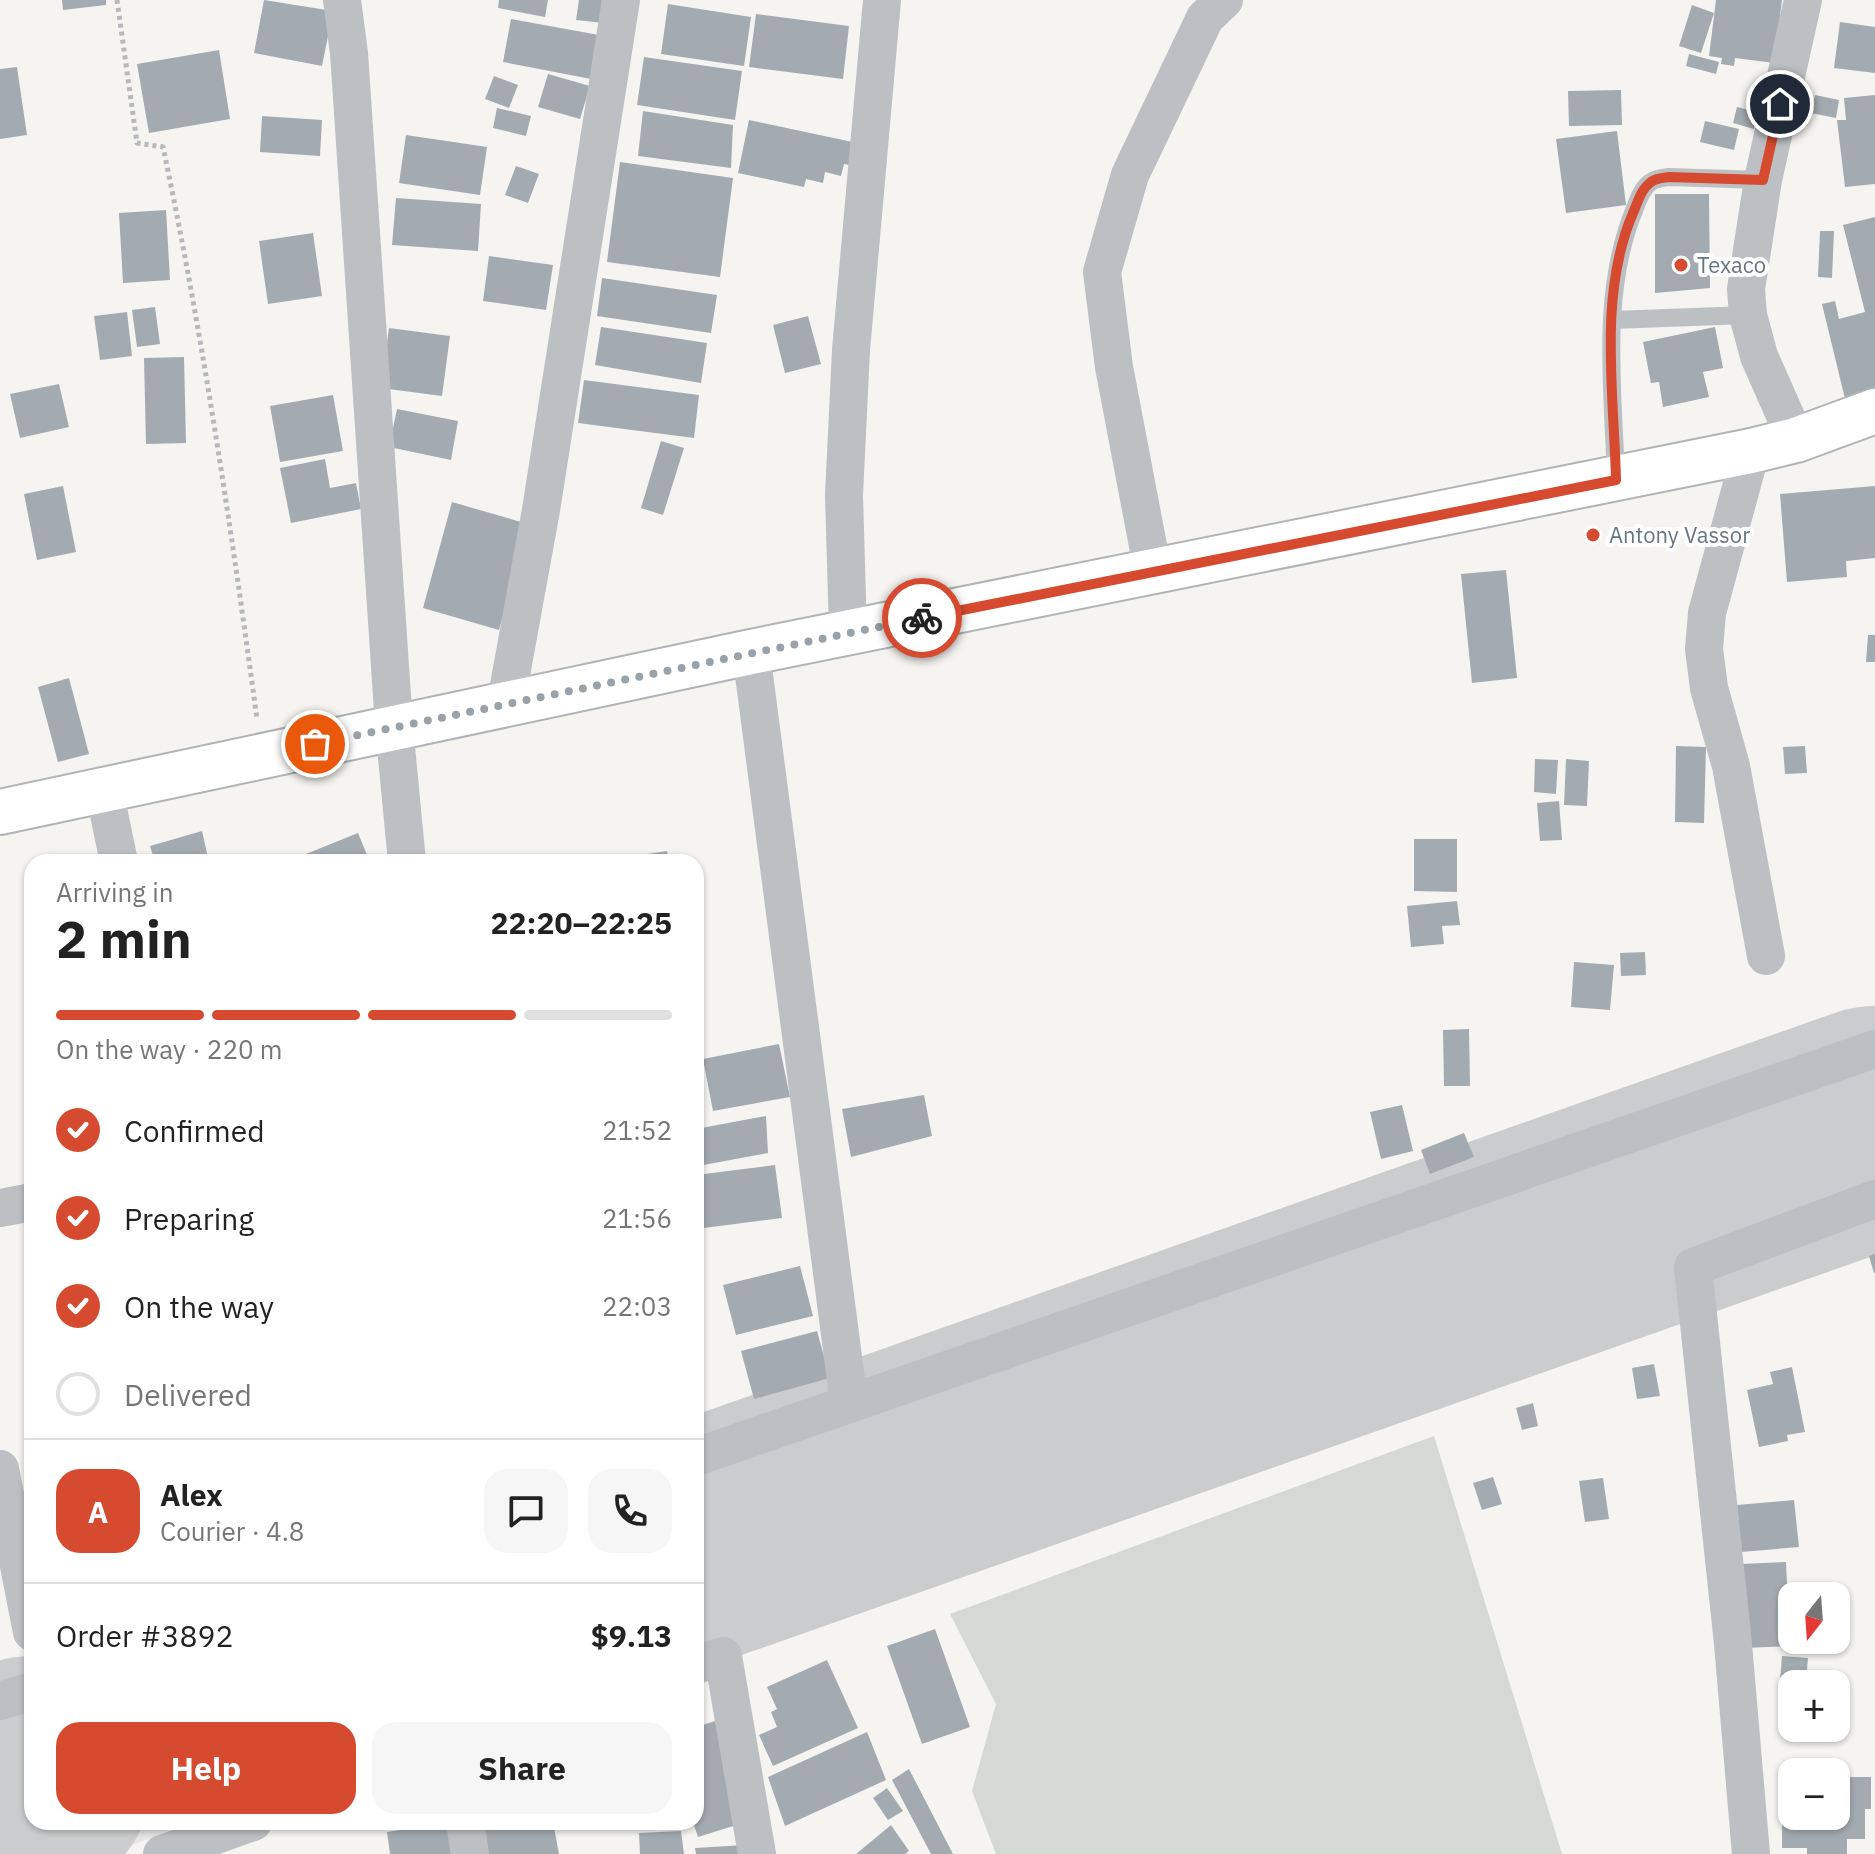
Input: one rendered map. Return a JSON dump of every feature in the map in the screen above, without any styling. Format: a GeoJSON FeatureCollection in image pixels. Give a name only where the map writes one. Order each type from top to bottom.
{"type":"FeatureCollection","features":[{"type":"Feature","properties":{"kind":"main road"},"geometry":{"type":"LineString","coordinates":[[0,812],[506,702],[1616,480],[1796,440],[1875,411]]}},
{"type":"Feature","properties":{"kind":"street"},"geometry":{"type":"LineString","coordinates":[[342,0],[349,53],[394,726],[406,854]]}},
{"type":"Feature","properties":{"kind":"street"},"geometry":{"type":"LineString","coordinates":[[349,53],[357,0]]}},
{"type":"Feature","properties":{"kind":"street"},"geometry":{"type":"LineString","coordinates":[[506,702],[541,510],[621,0]]}},
{"type":"Feature","properties":{"kind":"street"},"geometry":{"type":"LineString","coordinates":[[848,633],[844,495],[850,379],[882,0]]}},
{"type":"Feature","properties":{"kind":"street"},"geometry":{"type":"LineString","coordinates":[[1153,572],[1114,367],[1102,272],[1130,175],[1205,18],[1224,0]]}},
{"type":"Feature","properties":{"kind":"street"},"geometry":{"type":"LineString","coordinates":[[1796,440],[1759,356],[1748,315],[1746,289],[1763,180],[1803,0]]}},
{"type":"Feature","properties":{"kind":"street"},"geometry":{"type":"LineString","coordinates":[[1751,451],[1707,613],[1704,649],[1709,688],[1731,766],[1766,956]]}},
{"type":"Feature","properties":{"kind":"street"},"geometry":{"type":"LineString","coordinates":[[751,652],[849,1403]]}},
{"type":"Feature","properties":{"kind":"street"},"geometry":{"type":"LineString","coordinates":[[104,790],[117,854]]}},
{"type":"Feature","properties":{"kind":"street"},"geometry":{"type":"LineString","coordinates":[[704,1454],[1875,1049]]}},
{"type":"Feature","properties":{"kind":"street"},"geometry":{"type":"LineString","coordinates":[[1751,1854],[1733,1644],[1693,1267],[1875,1199]]}},
{"type":"Feature","properties":{"kind":"street"},"geometry":{"type":"LineString","coordinates":[[0,1208],[24,1204]]}},
{"type":"Feature","properties":{"kind":"street"},"geometry":{"type":"LineString","coordinates":[[0,1469],[24,1591]]}},
{"type":"Feature","properties":{"kind":"street"},"geometry":{"type":"LineString","coordinates":[[704,1662],[723,1656],[757,1854]]}},
{"type":"Feature","properties":{"kind":"street"},"geometry":{"type":"LineString","coordinates":[[0,1701],[24,1694]]}},
{"type":"Feature","properties":{"kind":"street"},"geometry":{"type":"LineString","coordinates":[[162,1854],[230,1830]]}},
{"type":"Feature","properties":{"kind":"street"},"geometry":{"type":"LineString","coordinates":[[466,1830],[470,1854]]}},
{"type":"Feature","properties":{"kind":"lane"},"geometry":{"type":"LineString","coordinates":[[1616,480],[1612,320],[1616,274],[1624,234],[1643,189],[1654,179],[1669,177],[1763,180]]}},
{"type":"Feature","properties":{"kind":"lane"},"geometry":{"type":"LineString","coordinates":[[1612,320],[1748,315]]}},
{"type":"Feature","properties":{"kind":"path"},"geometry":{"type":"LineString","coordinates":[[117,0],[137,143],[163,147],[189,268],[231,529],[262,756]]}},
{"type":"Feature","properties":{"kind":"shaded area"},"geometry":{"type":"Polygon","coordinates":[[[1875,1018],[1875,1208],[704,1640],[704,1426],[1395,1190],[1875,1018]]]}},
{"type":"Feature","properties":{"kind":"shaded area"},"geometry":{"type":"Polygon","coordinates":[[[1434,1436],[1562,1854],[996,1854],[972,1791],[996,1704],[950,1614],[1434,1436]]]}},
{"type":"Feature","properties":{"kind":"shaded area"},"geometry":{"type":"Polygon","coordinates":[[[24,1666],[24,1830],[174,1830],[107,1854],[0,1854],[0,1675],[24,1666]]]}},
{"type":"Feature","properties":{"kind":"building"},"geometry":{"type":"Polygon","coordinates":[[[62,0],[106,0],[106,5],[63,10],[62,0]]]}},
{"type":"Feature","properties":{"kind":"building"},"geometry":{"type":"Polygon","coordinates":[[[264,0],[333,11],[322,66],[254,53],[264,0]]]}},
{"type":"Feature","properties":{"kind":"building"},"geometry":{"type":"Polygon","coordinates":[[[499,0],[548,0],[545,17],[498,8],[499,0]]]}},
{"type":"Feature","properties":{"kind":"building"},"geometry":{"type":"Polygon","coordinates":[[[579,0],[607,0],[604,23],[576,20],[579,0]]]}},
{"type":"Feature","properties":{"kind":"building"},"geometry":{"type":"Polygon","coordinates":[[[1716,0],[1782,0],[1774,63],[1735,58],[1734,66],[1721,64],[1722,58],[1709,56],[1716,0]]]}},
{"type":"Feature","properties":{"kind":"building"},"geometry":{"type":"Polygon","coordinates":[[[668,4],[751,17],[744,66],[661,54],[668,4]]]}},
{"type":"Feature","properties":{"kind":"building"},"geometry":{"type":"Polygon","coordinates":[[[1692,5],[1714,13],[1701,53],[1679,46],[1692,5]]]}},
{"type":"Feature","properties":{"kind":"building"},"geometry":{"type":"Polygon","coordinates":[[[756,14],[849,26],[843,79],[749,67],[756,14]]]}},
{"type":"Feature","properties":{"kind":"building"},"geometry":{"type":"Polygon","coordinates":[[[511,19],[599,35],[591,79],[503,62],[511,19]]]}},
{"type":"Feature","properties":{"kind":"building"},"geometry":{"type":"Polygon","coordinates":[[[1840,22],[1875,27],[1875,73],[1834,68],[1840,22]]]}},
{"type":"Feature","properties":{"kind":"building"},"geometry":{"type":"Polygon","coordinates":[[[219,50],[230,119],[149,133],[137,64],[219,50]]]}},
{"type":"Feature","properties":{"kind":"building"},"geometry":{"type":"Polygon","coordinates":[[[1689,54],[1719,62],[1716,74],[1686,66],[1689,54]]]}},
{"type":"Feature","properties":{"kind":"building"},"geometry":{"type":"Polygon","coordinates":[[[644,57],[742,71],[735,120],[637,105],[644,57]]]}},
{"type":"Feature","properties":{"kind":"building"},"geometry":{"type":"Polygon","coordinates":[[[17,67],[27,135],[0,139],[0,69],[17,67]]]}},
{"type":"Feature","properties":{"kind":"building"},"geometry":{"type":"Polygon","coordinates":[[[548,74],[590,86],[580,119],[538,107],[548,74]]]}},
{"type":"Feature","properties":{"kind":"building"},"geometry":{"type":"Polygon","coordinates":[[[494,76],[518,85],[509,108],[485,99],[494,76]]]}},
{"type":"Feature","properties":{"kind":"building"},"geometry":{"type":"Polygon","coordinates":[[[1621,90],[1622,125],[1569,126],[1568,91],[1621,90]]]}},
{"type":"Feature","properties":{"kind":"building"},"geometry":{"type":"Polygon","coordinates":[[[1815,95],[1839,100],[1836,118],[1811,113],[1815,95]]]}},
{"type":"Feature","properties":{"kind":"building"},"geometry":{"type":"Polygon","coordinates":[[[1875,95],[1875,184],[1845,187],[1837,120],[1846,120],[1844,98],[1875,95]]]}},
{"type":"Feature","properties":{"kind":"building"},"geometry":{"type":"Polygon","coordinates":[[[1737,107],[1758,112],[1754,129],[1733,123],[1737,107]]]}},
{"type":"Feature","properties":{"kind":"building"},"geometry":{"type":"Polygon","coordinates":[[[497,108],[531,116],[526,136],[493,128],[497,108]]]}},
{"type":"Feature","properties":{"kind":"building"},"geometry":{"type":"Polygon","coordinates":[[[643,111],[733,125],[731,168],[638,156],[643,111]]]}},
{"type":"Feature","properties":{"kind":"building"},"geometry":{"type":"Polygon","coordinates":[[[262,116],[322,120],[320,156],[260,152],[262,116]]]}},
{"type":"Feature","properties":{"kind":"building"},"geometry":{"type":"Polygon","coordinates":[[[749,120],[862,144],[858,167],[844,164],[841,176],[825,172],[823,183],[806,179],[804,187],[738,173],[749,120]]]}},
{"type":"Feature","properties":{"kind":"building"},"geometry":{"type":"Polygon","coordinates":[[[1705,121],[1739,129],[1734,150],[1700,142],[1705,121]]]}},
{"type":"Feature","properties":{"kind":"building"},"geometry":{"type":"Polygon","coordinates":[[[1617,131],[1626,205],[1566,213],[1556,139],[1617,131]]]}},
{"type":"Feature","properties":{"kind":"building"},"geometry":{"type":"Polygon","coordinates":[[[406,135],[487,147],[480,195],[399,183],[406,135]]]}},
{"type":"Feature","properties":{"kind":"building"},"geometry":{"type":"Polygon","coordinates":[[[620,162],[733,178],[720,277],[607,262],[620,162]]]}},
{"type":"Feature","properties":{"kind":"building"},"geometry":{"type":"Polygon","coordinates":[[[516,166],[539,174],[528,203],[505,195],[516,166]]]}},
{"type":"Feature","properties":{"kind":"building"},"geometry":{"type":"Polygon","coordinates":[[[1655,194],[1709,194],[1710,288],[1655,293],[1655,194]]]}},
{"type":"Feature","properties":{"kind":"building"},"geometry":{"type":"Polygon","coordinates":[[[396,198],[481,204],[478,251],[392,245],[396,198]]]}},
{"type":"Feature","properties":{"kind":"building"},"geometry":{"type":"Polygon","coordinates":[[[166,210],[170,280],[123,283],[119,213],[166,210]]]}},
{"type":"Feature","properties":{"kind":"building"},"geometry":{"type":"Polygon","coordinates":[[[1875,217],[1875,391],[1847,407],[1822,304],[1835,301],[1839,319],[1865,312],[1843,225],[1875,217]]]}},
{"type":"Feature","properties":{"kind":"building"},"geometry":{"type":"Polygon","coordinates":[[[1820,231],[1834,231],[1832,278],[1818,277],[1820,231]]]}},
{"type":"Feature","properties":{"kind":"building"},"geometry":{"type":"Polygon","coordinates":[[[313,233],[322,296],[268,304],[259,241],[313,233]]]}},
{"type":"Feature","properties":{"kind":"building"},"geometry":{"type":"Polygon","coordinates":[[[489,256],[553,265],[546,310],[483,301],[489,256]]]}},
{"type":"Feature","properties":{"kind":"building"},"geometry":{"type":"Polygon","coordinates":[[[602,278],[717,295],[711,333],[597,316],[602,278]]]}},
{"type":"Feature","properties":{"kind":"building"},"geometry":{"type":"Polygon","coordinates":[[[155,307],[160,344],[137,347],[132,310],[155,307]]]}},
{"type":"Feature","properties":{"kind":"building"},"geometry":{"type":"Polygon","coordinates":[[[127,312],[132,356],[100,360],[94,316],[127,312]]]}},
{"type":"Feature","properties":{"kind":"building"},"geometry":{"type":"Polygon","coordinates":[[[808,316],[821,364],[785,373],[773,325],[808,316]]]}},
{"type":"Feature","properties":{"kind":"building"},"geometry":{"type":"Polygon","coordinates":[[[601,327],[707,343],[701,383],[595,365],[601,327]]]}},
{"type":"Feature","properties":{"kind":"building"},"geometry":{"type":"Polygon","coordinates":[[[1715,327],[1723,368],[1703,372],[1709,397],[1663,407],[1659,382],[1651,383],[1643,342],[1715,327]]]}},
{"type":"Feature","properties":{"kind":"building"},"geometry":{"type":"Polygon","coordinates":[[[389,328],[450,336],[442,396],[381,388],[389,328]]]}},
{"type":"Feature","properties":{"kind":"building"},"geometry":{"type":"Polygon","coordinates":[[[184,357],[186,443],[146,444],[144,358],[184,357]]]}},
{"type":"Feature","properties":{"kind":"building"},"geometry":{"type":"Polygon","coordinates":[[[584,380],[699,395],[694,438],[578,423],[584,380]]]}},
{"type":"Feature","properties":{"kind":"building"},"geometry":{"type":"Polygon","coordinates":[[[59,384],[69,427],[20,438],[10,394],[59,384]]]}},
{"type":"Feature","properties":{"kind":"building"},"geometry":{"type":"Polygon","coordinates":[[[333,395],[343,451],[280,462],[270,406],[333,395]]]}},
{"type":"Feature","properties":{"kind":"building"},"geometry":{"type":"Polygon","coordinates":[[[397,409],[458,421],[451,460],[389,447],[397,409]]]}},
{"type":"Feature","properties":{"kind":"building"},"geometry":{"type":"Polygon","coordinates":[[[661,441],[684,448],[663,515],[641,508],[661,441]]]}},
{"type":"Feature","properties":{"kind":"building"},"geometry":{"type":"Polygon","coordinates":[[[325,459],[330,488],[356,483],[361,509],[291,523],[280,468],[325,459]]]}},
{"type":"Feature","properties":{"kind":"building"},"geometry":{"type":"Polygon","coordinates":[[[63,486],[76,552],[37,560],[24,494],[63,486]]]}},
{"type":"Feature","properties":{"kind":"building"},"geometry":{"type":"Polygon","coordinates":[[[1875,486],[1875,558],[1846,561],[1847,577],[1787,582],[1780,494],[1875,486]]]}},
{"type":"Feature","properties":{"kind":"building"},"geometry":{"type":"Polygon","coordinates":[[[452,502],[528,524],[499,630],[423,608],[452,502]]]}},
{"type":"Feature","properties":{"kind":"building"},"geometry":{"type":"Polygon","coordinates":[[[1506,570],[1517,678],[1472,683],[1461,574],[1506,570]]]}},
{"type":"Feature","properties":{"kind":"building"},"geometry":{"type":"Polygon","coordinates":[[[1868,635],[1875,635],[1875,662],[1866,662],[1868,635]]]}},
{"type":"Feature","properties":{"kind":"building"},"geometry":{"type":"Polygon","coordinates":[[[69,678],[89,754],[58,762],[38,687],[69,678]]]}},
{"type":"Feature","properties":{"kind":"building"},"geometry":{"type":"Polygon","coordinates":[[[1676,746],[1706,747],[1704,823],[1675,822],[1676,746]]]}},
{"type":"Feature","properties":{"kind":"building"},"geometry":{"type":"Polygon","coordinates":[[[1805,746],[1807,773],[1785,774],[1783,747],[1805,746]]]}},
{"type":"Feature","properties":{"kind":"building"},"geometry":{"type":"Polygon","coordinates":[[[1535,759],[1558,760],[1556,794],[1534,792],[1535,759]]]}},
{"type":"Feature","properties":{"kind":"building"},"geometry":{"type":"Polygon","coordinates":[[[1566,759],[1589,761],[1587,806],[1564,805],[1566,759]]]}},
{"type":"Feature","properties":{"kind":"building"},"geometry":{"type":"Polygon","coordinates":[[[1559,801],[1562,840],[1540,841],[1537,803],[1559,801]]]}},
{"type":"Feature","properties":{"kind":"building"},"geometry":{"type":"Polygon","coordinates":[[[202,831],[207,854],[152,854],[150,846],[202,831]]]}},
{"type":"Feature","properties":{"kind":"building"},"geometry":{"type":"Polygon","coordinates":[[[358,833],[367,854],[306,854],[358,833]]]}},
{"type":"Feature","properties":{"kind":"building"},"geometry":{"type":"Polygon","coordinates":[[[1414,839],[1457,839],[1457,892],[1414,891],[1414,839]]]}},
{"type":"Feature","properties":{"kind":"building"},"geometry":{"type":"Polygon","coordinates":[[[1457,901],[1460,925],[1442,926],[1444,944],[1411,947],[1407,906],[1457,901]]]}},
{"type":"Feature","properties":{"kind":"building"},"geometry":{"type":"Polygon","coordinates":[[[1645,952],[1646,975],[1621,976],[1620,953],[1645,952]]]}},
{"type":"Feature","properties":{"kind":"building"},"geometry":{"type":"Polygon","coordinates":[[[1574,962],[1614,965],[1610,1010],[1571,1007],[1574,962]]]}},
{"type":"Feature","properties":{"kind":"building"},"geometry":{"type":"Polygon","coordinates":[[[1469,1029],[1470,1086],[1444,1086],[1443,1030],[1469,1029]]]}},
{"type":"Feature","properties":{"kind":"building"},"geometry":{"type":"Polygon","coordinates":[[[779,1044],[790,1097],[713,1111],[704,1059],[779,1044]]]}},
{"type":"Feature","properties":{"kind":"building"},"geometry":{"type":"Polygon","coordinates":[[[924,1095],[932,1136],[851,1157],[842,1109],[924,1095]]]}},
{"type":"Feature","properties":{"kind":"building"},"geometry":{"type":"Polygon","coordinates":[[[1402,1105],[1413,1151],[1381,1159],[1370,1112],[1402,1105]]]}},
{"type":"Feature","properties":{"kind":"building"},"geometry":{"type":"Polygon","coordinates":[[[766,1116],[768,1153],[704,1165],[704,1128],[766,1116]]]}},
{"type":"Feature","properties":{"kind":"building"},"geometry":{"type":"Polygon","coordinates":[[[1464,1133],[1474,1157],[1430,1174],[1421,1150],[1464,1133]]]}},
{"type":"Feature","properties":{"kind":"building"},"geometry":{"type":"Polygon","coordinates":[[[775,1165],[782,1218],[704,1228],[704,1174],[775,1165]]]}},
{"type":"Feature","properties":{"kind":"building"},"geometry":{"type":"Polygon","coordinates":[[[1875,1254],[1875,1273],[1874,1273],[1869,1256],[1875,1254]]]}},
{"type":"Feature","properties":{"kind":"building"},"geometry":{"type":"Polygon","coordinates":[[[800,1266],[813,1316],[736,1335],[723,1285],[800,1266]]]}},
{"type":"Feature","properties":{"kind":"building"},"geometry":{"type":"Polygon","coordinates":[[[817,1331],[830,1378],[754,1399],[741,1351],[817,1331]]]}},
{"type":"Feature","properties":{"kind":"building"},"geometry":{"type":"Polygon","coordinates":[[[1654,1364],[1660,1396],[1637,1399],[1632,1368],[1654,1364]]]}},
{"type":"Feature","properties":{"kind":"building"},"geometry":{"type":"Polygon","coordinates":[[[1792,1367],[1805,1432],[1787,1435],[1788,1441],[1759,1447],[1747,1390],[1773,1384],[1770,1372],[1792,1367]]]}},
{"type":"Feature","properties":{"kind":"building"},"geometry":{"type":"Polygon","coordinates":[[[1533,1403],[1538,1426],[1522,1430],[1516,1408],[1533,1403]]]}},
{"type":"Feature","properties":{"kind":"building"},"geometry":{"type":"Polygon","coordinates":[[[1493,1477],[1502,1504],[1482,1510],[1473,1483],[1493,1477]]]}},
{"type":"Feature","properties":{"kind":"building"},"geometry":{"type":"Polygon","coordinates":[[[1603,1478],[1609,1519],[1585,1522],[1579,1481],[1603,1478]]]}},
{"type":"Feature","properties":{"kind":"building"},"geometry":{"type":"Polygon","coordinates":[[[1794,1500],[1799,1547],[1741,1552],[1737,1505],[1794,1500]]]}},
{"type":"Feature","properties":{"kind":"building"},"geometry":{"type":"Polygon","coordinates":[[[1786,1562],[1787,1582],[1778,1582],[1778,1647],[1744,1648],[1741,1564],[1786,1562]]]}},
{"type":"Feature","properties":{"kind":"building"},"geometry":{"type":"Polygon","coordinates":[[[935,1629],[970,1727],[922,1744],[887,1646],[935,1629]]]}},
{"type":"Feature","properties":{"kind":"building"},"geometry":{"type":"Polygon","coordinates":[[[1782,1656],[1808,1658],[1807,1670],[1781,1670],[1782,1656]]]}},
{"type":"Feature","properties":{"kind":"building"},"geometry":{"type":"Polygon","coordinates":[[[827,1660],[858,1728],[773,1766],[759,1735],[777,1727],[771,1712],[777,1709],[767,1687],[827,1660]]]}},
{"type":"Feature","properties":{"kind":"building"},"geometry":{"type":"Polygon","coordinates":[[[715,1721],[746,1822],[698,1837],[696,1830],[704,1830],[704,1724],[715,1721]]]}},
{"type":"Feature","properties":{"kind":"building"},"geometry":{"type":"Polygon","coordinates":[[[867,1732],[886,1780],[785,1826],[768,1777],[867,1732]]]}},
{"type":"Feature","properties":{"kind":"building"},"geometry":{"type":"Polygon","coordinates":[[[909,1769],[953,1854],[931,1854],[892,1780],[909,1769]]]}},
{"type":"Feature","properties":{"kind":"building"},"geometry":{"type":"Polygon","coordinates":[[[1850,1777],[1871,1777],[1871,1809],[1865,1809],[1865,1839],[1847,1839],[1847,1854],[1807,1854],[1807,1848],[1782,1848],[1782,1830],[1850,1830],[1850,1777]]]}},
{"type":"Feature","properties":{"kind":"building"},"geometry":{"type":"Polygon","coordinates":[[[887,1788],[903,1811],[888,1820],[873,1798],[887,1788]]]}},
{"type":"Feature","properties":{"kind":"building"},"geometry":{"type":"Polygon","coordinates":[[[891,1825],[909,1851],[905,1854],[856,1854],[891,1825]]]}},
{"type":"Feature","properties":{"kind":"building"},"geometry":{"type":"Polygon","coordinates":[[[448,1830],[452,1854],[390,1854],[387,1832],[448,1830]]]}},
{"type":"Feature","properties":{"kind":"building"},"geometry":{"type":"Polygon","coordinates":[[[480,1830],[554,1830],[559,1854],[484,1854],[480,1830]]]}},
{"type":"Feature","properties":{"kind":"building"},"geometry":{"type":"Polygon","coordinates":[[[681,1831],[684,1854],[640,1854],[639,1833],[681,1831]]]}},
{"type":"Feature","properties":{"kind":"building"},"geometry":{"type":"Polygon","coordinates":[[[745,1845],[746,1854],[696,1854],[695,1848],[745,1845]]]}},
{"type":"Feature","properties":{"kind":"runway"},"geometry":{"type":"LineString","coordinates":[[704,1540],[1875,1127]]}},
{"type":"Feature","properties":{"kind":"runway"},"geometry":{"type":"LineString","coordinates":[[0,1789],[24,1780]]}},
{"type":"Feature","properties":{"kind":"way so far"},"geometry":{"type":"LineString","coordinates":[[315,744],[922,618]]}},
{"type":"Feature","properties":{"kind":"place","name":"Texaco"},"geometry":{"type":"Point","coordinates":[1681,265]}},
{"type":"Feature","properties":{"kind":"place","name":"Antony Vassor"},"geometry":{"type":"Point","coordinates":[1593,535]}},
{"type":"Feature","properties":{"kind":"route"},"geometry":{"type":"LineString","coordinates":[[922,618],[1616,480],[1612,320],[1616,274],[1624,234],[1643,189],[1654,179],[1669,177],[1763,180],[1780,104]]}}]}
